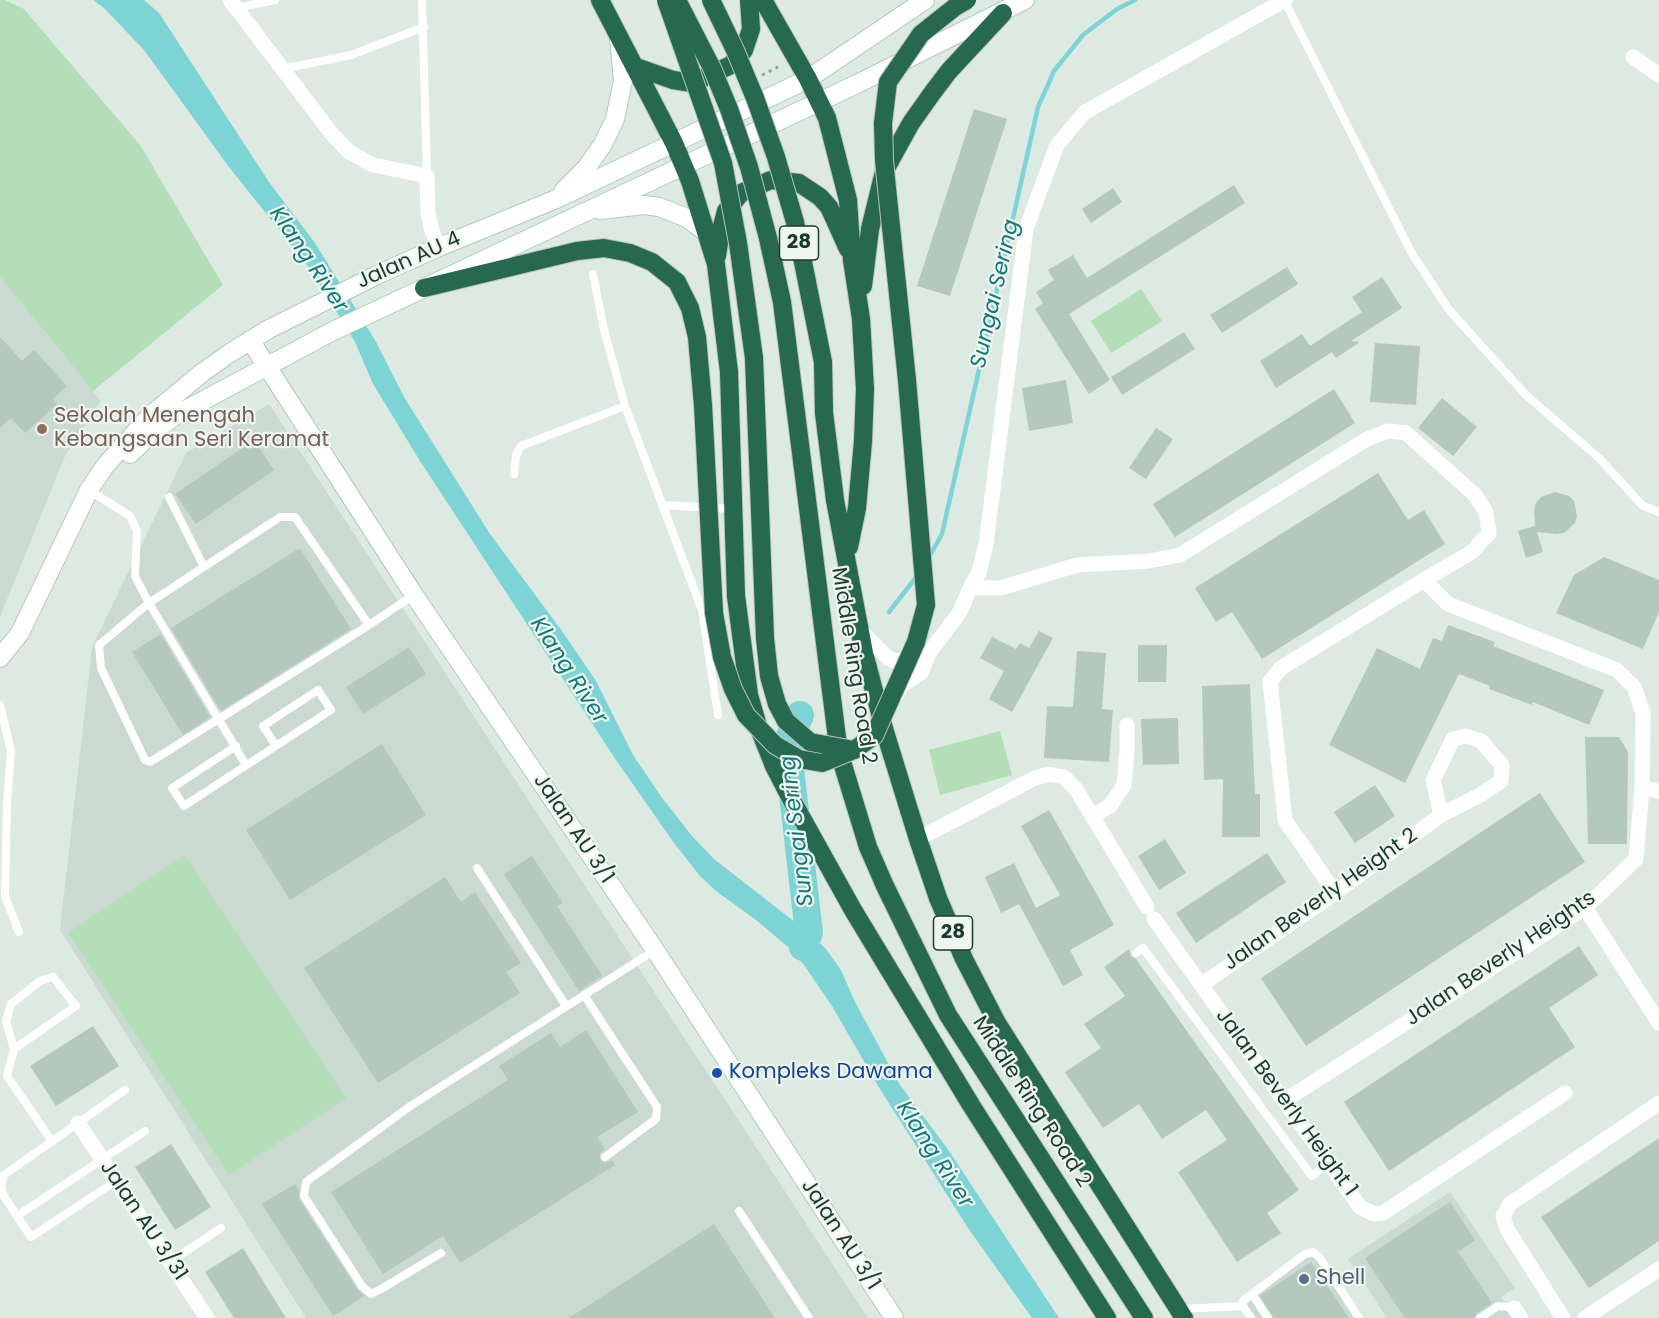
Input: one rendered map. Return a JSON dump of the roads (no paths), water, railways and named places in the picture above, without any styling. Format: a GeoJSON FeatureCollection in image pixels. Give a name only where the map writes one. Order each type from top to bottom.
{"type":"FeatureCollection","features":[{"type":"Feature","properties":{"kind":"highway"},"geometry":{"type":"LineString","coordinates":[[600,0],[684,165],[716,264],[729,372],[736,596],[741,643],[749,695],[774,766],[853,910],[971,1105],[1107,1318]]}},
{"type":"Feature","properties":{"kind":"highway"},"geometry":{"type":"LineString","coordinates":[[666,0],[723,163],[738,243],[754,358],[765,638],[769,676],[777,704],[786,721],[810,742],[854,750]]}},
{"type":"Feature","properties":{"kind":"highway","name":"Middle Ring Road 2"},"geometry":{"type":"LineString","coordinates":[[676,0],[712,68],[748,167],[768,238],[782,302],[837,738],[868,847],[948,1015],[1144,1318]]}},
{"type":"Feature","properties":{"kind":"highway","name":"Middle Ring Road 2"},"geometry":{"type":"LineString","coordinates":[[711,0],[755,98],[776,157],[795,222],[822,362],[824,413],[835,500],[848,556],[864,653],[885,732],[938,898],[960,949],[997,1023],[1182,1313]]}},
{"type":"Feature","properties":{"kind":"highway"},"geometry":{"type":"LineString","coordinates":[[636,67],[674,80],[692,83],[731,65],[744,50],[751,29],[749,0]]}},
{"type":"Feature","properties":{"kind":"highway"},"geometry":{"type":"LineString","coordinates":[[763,0],[808,79],[827,118],[848,200],[852,260],[861,319],[865,389],[857,508],[848,556]]}},
{"type":"Feature","properties":{"kind":"highway"},"geometry":{"type":"LineString","coordinates":[[424,288],[577,251],[604,248],[630,253],[652,262],[677,282],[690,308],[697,338],[703,405],[714,613],[722,657],[733,689],[746,715],[775,745],[799,759],[822,763],[854,750],[874,736],[916,642],[926,604],[913,440],[884,160],[883,123],[888,82],[921,34],[967,0]]}},
{"type":"Feature","properties":{"kind":"highway"},"geometry":{"type":"LineString","coordinates":[[861,319],[870,229],[884,172],[911,123],[933,92],[949,71],[1003,13]]}},
{"type":"Feature","properties":{"kind":"highway"},"geometry":{"type":"LineString","coordinates":[[716,264],[726,211],[741,193],[771,180],[799,183],[820,197],[829,207],[852,260]]}},
{"type":"Feature","properties":{"kind":"street","name":"Jalan AU 4"},"geometry":{"type":"LineString","coordinates":[[0,657],[20,633],[72,525],[93,493],[105,466],[150,416],[203,372],[250,340],[377,275],[554,200],[808,79],[925,0]]}},
{"type":"Feature","properties":{"kind":"street","name":"Jalan AU 4"},"geometry":{"type":"LineString","coordinates":[[93,493],[153,432],[178,414],[267,366],[392,303],[819,102],[1003,13],[1025,0]]}},
{"type":"Feature","properties":{"kind":"street"},"geometry":{"type":"LineString","coordinates":[[885,732],[900,686],[921,673],[929,653],[960,612],[979,572],[986,544],[1026,229],[1056,145],[1085,112],[1284,0]]}},
{"type":"Feature","properties":{"kind":"street"},"geometry":{"type":"LineString","coordinates":[[233,4],[332,134],[349,152],[372,165],[427,176],[428,213],[439,247]]}},
{"type":"Feature","properties":{"kind":"street"},"geometry":{"type":"LineString","coordinates":[[554,200],[587,167],[603,144],[615,119],[623,81],[619,37]]}},
{"type":"Feature","properties":{"kind":"street"},"geometry":{"type":"LineString","coordinates":[[1633,57],[1659,75]]}},
{"type":"Feature","properties":{"kind":"street"},"geometry":{"type":"LineString","coordinates":[[576,216],[612,208],[644,205],[659,207],[687,218],[707,233]]}},
{"type":"Feature","properties":{"kind":"street","name":"Jalan AU 3/1"},"geometry":{"type":"LineString","coordinates":[[250,340],[414,595],[655,950],[894,1318]]}},
{"type":"Feature","properties":{"kind":"street"},"geometry":{"type":"LineString","coordinates":[[970,588],[1001,588],[1077,565],[1149,561],[1180,555],[1367,439],[1388,431],[1406,433],[1475,495],[1486,512],[1489,533],[1473,552],[1281,668],[1270,682],[1285,820],[1335,893]]}},
{"type":"Feature","properties":{"kind":"street","name":"Jalan Beverly Heights"},"geometry":{"type":"LineString","coordinates":[[1284,1101],[1585,908],[1636,859],[1642,788],[1643,713],[1634,687],[1617,670],[1448,604],[1424,580]]}},
{"type":"Feature","properties":{"kind":"street"},"geometry":{"type":"LineString","coordinates":[[862,632],[888,658],[895,661],[916,658],[929,653]]}},
{"type":"Feature","properties":{"kind":"street"},"geometry":{"type":"LineString","coordinates":[[1092,816],[1110,806],[1124,785],[1127,725]]}},
{"type":"Feature","properties":{"kind":"street","name":"Jalan Beverly Height 2"},"geometry":{"type":"LineString","coordinates":[[1201,985],[1335,893],[1441,815],[1480,795],[1501,781],[1502,765],[1481,741],[1466,736],[1453,739],[1432,780],[1441,815]]}},
{"type":"Feature","properties":{"kind":"street","name":"Jalan Beverly Height 1"},"geometry":{"type":"LineString","coordinates":[[918,839],[1033,779],[1048,774],[1064,777],[1076,789],[1151,913],[1201,985],[1360,1207],[1374,1214],[1383,1213],[1565,1093]]}},
{"type":"Feature","properties":{"kind":"street"},"geometry":{"type":"LineString","coordinates":[[1642,788],[1659,791]]}},
{"type":"Feature","properties":{"kind":"street"},"geometry":{"type":"LineString","coordinates":[[1585,908],[1659,1023]]}},
{"type":"Feature","properties":{"kind":"street"},"geometry":{"type":"LineString","coordinates":[[1563,1318],[1507,1229],[1503,1216],[1510,1204],[1659,1103]]}},
{"type":"Feature","properties":{"kind":"street","name":"Jalan AU 3/31"},"geometry":{"type":"LineString","coordinates":[[78,1123],[207,1318]]}},
{"type":"Feature","properties":{"kind":"street"},"geometry":{"type":"LineString","coordinates":[[1585,1318],[1659,1269]]}},
{"type":"Feature","properties":{"kind":"lane"},"geometry":{"type":"LineString","coordinates":[[233,4],[274,0]]}},
{"type":"Feature","properties":{"kind":"lane"},"geometry":{"type":"LineString","coordinates":[[422,0],[427,176]]}},
{"type":"Feature","properties":{"kind":"lane"},"geometry":{"type":"LineString","coordinates":[[1284,0],[1411,252],[1449,310],[1527,396],[1599,458],[1643,506],[1659,512]]}},
{"type":"Feature","properties":{"kind":"lane"},"geometry":{"type":"LineString","coordinates":[[282,69],[351,55],[424,27]]}},
{"type":"Feature","properties":{"kind":"lane"},"geometry":{"type":"LineString","coordinates":[[593,274],[604,330],[625,405],[702,610],[718,715]]}},
{"type":"Feature","properties":{"kind":"lane"},"geometry":{"type":"LineString","coordinates":[[514,474],[516,455],[521,446],[625,405]]}},
{"type":"Feature","properties":{"kind":"lane"},"geometry":{"type":"LineString","coordinates":[[93,493],[130,516],[136,531],[135,576],[246,765]]}},
{"type":"Feature","properties":{"kind":"lane"},"geometry":{"type":"LineString","coordinates":[[169,496],[204,567]]}},
{"type":"Feature","properties":{"kind":"lane"},"geometry":{"type":"LineString","coordinates":[[662,505],[734,509]]}},
{"type":"Feature","properties":{"kind":"lane"},"geometry":{"type":"LineString","coordinates":[[369,625],[295,517],[280,517],[149,603],[99,645],[101,668],[145,759],[150,762],[369,625],[414,595]]}},
{"type":"Feature","properties":{"kind":"lane"},"geometry":{"type":"LineString","coordinates":[[236,746],[172,788],[184,806],[276,746],[330,710],[318,690],[263,726],[276,746]]}},
{"type":"Feature","properties":{"kind":"lane"},"geometry":{"type":"LineString","coordinates":[[0,705],[11,751],[7,804],[5,896],[19,932]]}},
{"type":"Feature","properties":{"kind":"lane"},"geometry":{"type":"LineString","coordinates":[[1,754],[11,751]]}},
{"type":"Feature","properties":{"kind":"lane"},"geometry":{"type":"LineString","coordinates":[[477,868],[566,1006]]}},
{"type":"Feature","properties":{"kind":"lane"},"geometry":{"type":"LineString","coordinates":[[1137,953],[1143,948],[1312,1176],[1329,1163]]}},
{"type":"Feature","properties":{"kind":"lane"},"geometry":{"type":"LineString","coordinates":[[441,1253],[371,1294],[362,1286],[304,1196],[306,1182],[412,1105],[655,950]]}},
{"type":"Feature","properties":{"kind":"lane"},"geometry":{"type":"LineString","coordinates":[[14,1049],[76,1006],[53,977],[40,981],[11,1004],[6,1021],[14,1049],[7,1076],[52,1141]]}},
{"type":"Feature","properties":{"kind":"lane"},"geometry":{"type":"LineString","coordinates":[[584,995],[657,1107],[656,1119],[605,1157]]}},
{"type":"Feature","properties":{"kind":"lane"},"geometry":{"type":"LineString","coordinates":[[116,1181],[31,1237],[4,1196],[1,1185],[4,1175],[125,1090]]}},
{"type":"Feature","properties":{"kind":"lane"},"geometry":{"type":"LineString","coordinates":[[17,1216],[145,1131]]}},
{"type":"Feature","properties":{"kind":"lane"},"geometry":{"type":"LineString","coordinates":[[739,1211],[809,1318]]}},
{"type":"Feature","properties":{"kind":"lane"},"geometry":{"type":"LineString","coordinates":[[170,1262],[221,1228]]}},
{"type":"Feature","properties":{"kind":"lane"},"geometry":{"type":"LineString","coordinates":[[1251,1318],[1243,1306],[1243,1301],[1305,1254],[1313,1252],[1320,1258],[1359,1318]]}},
{"type":"Feature","properties":{"kind":"lane"},"geometry":{"type":"LineString","coordinates":[[1252,1294],[1268,1318]]}},
{"type":"Feature","properties":{"kind":"lane"},"geometry":{"type":"LineString","coordinates":[[1182,1313],[1243,1306]]}},
{"type":"Feature","properties":{"kind":"lane"},"geometry":{"type":"LineString","coordinates":[[1480,1318],[1498,1306],[1517,1313]]}},
{"type":"Feature","properties":{"kind":"water","name":"Klang River"},"geometry":{"type":"Polygon","coordinates":[[[93,0],[144,0],[159,13],[269,182],[315,243],[375,340],[404,397],[490,534],[596,681],[633,755],[663,799],[692,836],[714,859],[809,933],[826,949],[841,970],[855,1002],[900,1085],[947,1148],[1059,1318],[1032,1318],[968,1228],[880,1089],[832,1006],[804,965],[788,947],[700,876],[674,843],[616,760],[420,461],[373,384],[355,342],[311,270],[229,167],[144,50],[104,8],[93,0]]]}},
{"type":"Feature","properties":{"kind":"waterway","name":"Sungai Sering"},"geometry":{"type":"LineString","coordinates":[[928,559],[942,534],[1038,107],[1054,71],[1083,35],[1117,9],[1135,0]]}},
{"type":"Feature","properties":{"kind":"waterway","name":"Sungai Sering"},"geometry":{"type":"LineString","coordinates":[[889,612],[917,576]]}},
{"type":"Feature","properties":{"kind":"waterway","name":"Sungai Sering"},"geometry":{"type":"LineString","coordinates":[[800,715],[787,743],[809,933],[803,947]]}},
{"type":"Feature","properties":{"kind":"place","name":"Sekolah Menengah Kebangsaan Seri Keramat"},"geometry":{"type":"Point","coordinates":[42,429]}},
{"type":"Feature","properties":{"kind":"place","name":"Kompleks Dawama"},"geometry":{"type":"Point","coordinates":[717,1073]}},
{"type":"Feature","properties":{"kind":"place","name":"Shell"},"geometry":{"type":"Point","coordinates":[1304,1279]}}]}
